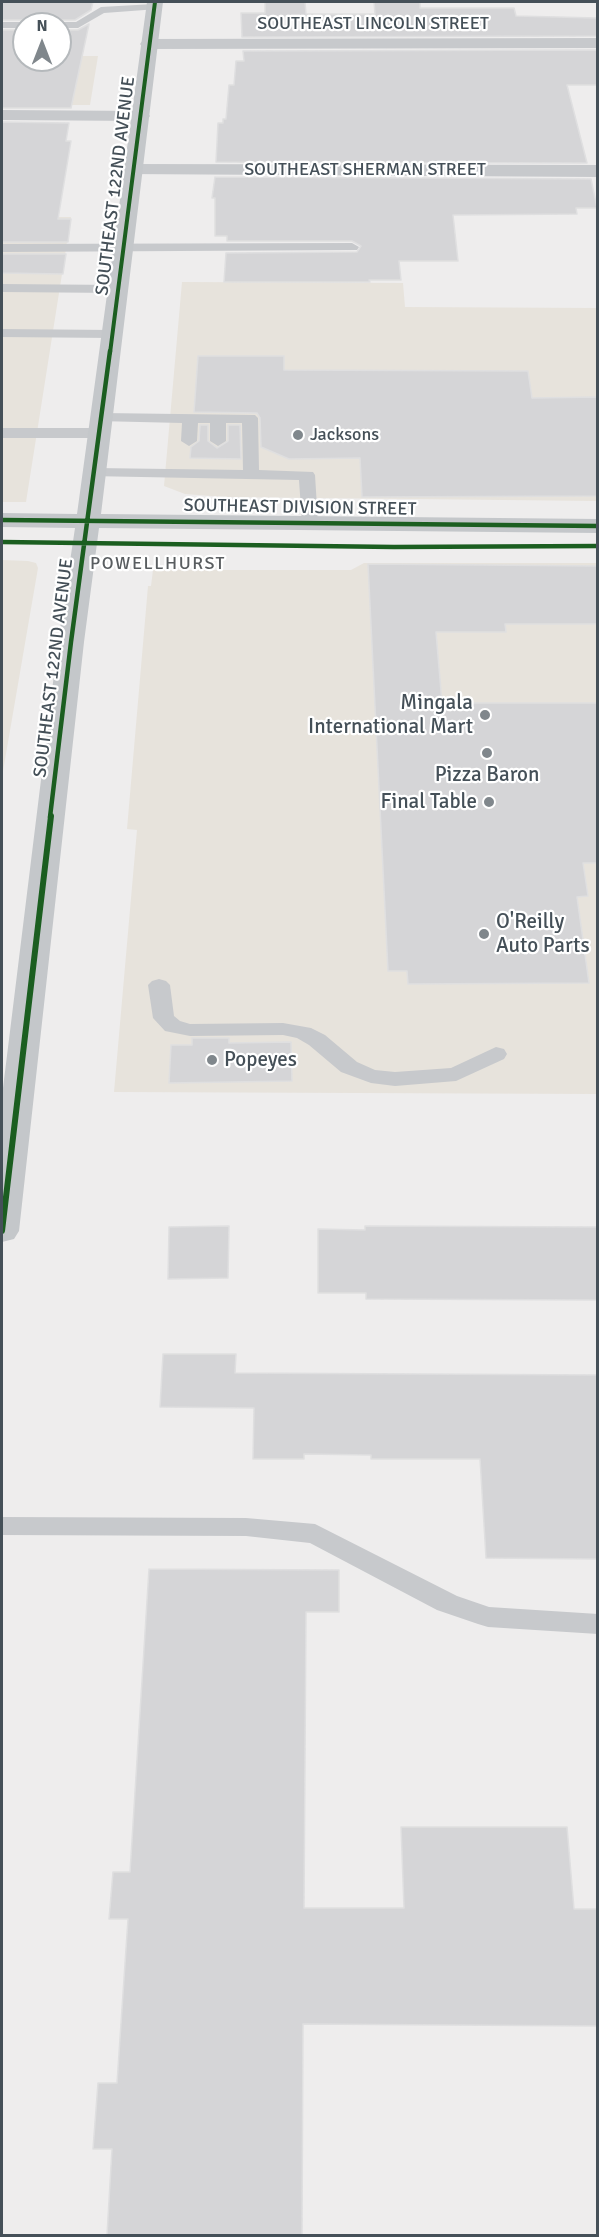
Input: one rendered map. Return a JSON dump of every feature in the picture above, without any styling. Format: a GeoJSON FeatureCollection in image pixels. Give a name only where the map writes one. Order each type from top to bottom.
{"type":"FeatureCollection","features":[{"type":"Feature","properties":{"kind":"main road","name":"SOUTHEAST 122ND AVENUE"},"geometry":{"type":"LineString","coordinates":[[2,1223],[7,1125],[95,473],[154,4]]}},
{"type":"Feature","properties":{"kind":"main road","name":"SOUTHEAST DIVISION STREET"},"geometry":{"type":"LineString","coordinates":[[2,520],[86,532],[394,547],[597,546]]}},
{"type":"Feature","properties":{"kind":"main road","name":"SOUTHEAST DIVISION STREET"},"geometry":{"type":"LineString","coordinates":[[2,542],[86,532],[310,523],[597,526]]}},
{"type":"Feature","properties":{"kind":"street","name":"SOUTHEAST LINCOLN STREET"},"geometry":{"type":"LineString","coordinates":[[149,44],[597,43]]}},
{"type":"Feature","properties":{"kind":"street"},"geometry":{"type":"LineString","coordinates":[[2,115],[141,116]]}},
{"type":"Feature","properties":{"kind":"street","name":"SOUTHEAST SHERMAN STREET"},"geometry":{"type":"LineString","coordinates":[[133,170],[597,171]]}},
{"type":"Feature","properties":{"kind":"lane"},"geometry":{"type":"LineString","coordinates":[[72,25],[78,25],[101,10],[154,4]]}},
{"type":"Feature","properties":{"kind":"lane"},"geometry":{"type":"LineString","coordinates":[[2,249],[352,247]]}},
{"type":"Feature","properties":{"kind":"lane"},"geometry":{"type":"LineString","coordinates":[[2,288],[118,289]]}},
{"type":"Feature","properties":{"kind":"lane"},"geometry":{"type":"LineString","coordinates":[[2,333],[112,334]]}},
{"type":"Feature","properties":{"kind":"lane"},"geometry":{"type":"LineString","coordinates":[[189,441],[190,418]]}},
{"type":"Feature","properties":{"kind":"lane"},"geometry":{"type":"LineString","coordinates":[[2,432],[190,418],[250,418],[251,475]]}},
{"type":"Feature","properties":{"kind":"lane"},"geometry":{"type":"LineString","coordinates":[[218,418],[218,441]]}},
{"type":"Feature","properties":{"kind":"lane"},"geometry":{"type":"LineString","coordinates":[[95,473],[187,466],[217,467],[251,475],[307,475],[310,523]]}},
{"type":"Feature","properties":{"kind":"lane"},"geometry":{"type":"LineString","coordinates":[[159,985],[164,1018],[173,1026],[190,1030],[283,1029],[303,1033],[317,1040],[349,1067],[371,1076],[405,1079],[456,1074],[496,1054]]}},
{"type":"Feature","properties":{"kind":"lane"},"geometry":{"type":"LineString","coordinates":[[2,1526],[246,1527],[315,1534],[447,1603],[488,1617],[597,1624]]}},
{"type":"Feature","properties":{"kind":"shaded area"},"geometry":{"type":"Polygon","coordinates":[[[2,56],[12,56],[12,72],[72,72],[72,56],[98,56],[90,105],[20,105],[27,76],[2,76],[2,56]]]}},
{"type":"Feature","properties":{"kind":"shaded area"},"geometry":{"type":"Polygon","coordinates":[[[2,217],[71,217],[26,502],[2,502],[2,217]]]}},
{"type":"Feature","properties":{"kind":"shaded area"},"geometry":{"type":"Polygon","coordinates":[[[182,282],[403,283],[405,307],[597,308],[597,501],[224,497],[185,494],[164,486],[182,282]]]}},
{"type":"Feature","properties":{"kind":"shaded area"},"geometry":{"type":"Polygon","coordinates":[[[2,560],[28,561],[36,563],[38,568],[2,777],[2,560]]]}},
{"type":"Feature","properties":{"kind":"shaded area"},"geometry":{"type":"Polygon","coordinates":[[[364,563],[597,563],[597,1094],[114,1092],[137,830],[127,829],[148,586],[151,586],[153,570],[351,570],[364,563]]]}},
{"type":"Feature","properties":{"kind":"building"},"geometry":{"type":"Polygon","coordinates":[[[2,2],[93,2],[91,10],[75,20],[72,20],[72,12],[12,12],[12,20],[2,20],[2,2]]]}},
{"type":"Feature","properties":{"kind":"building"},"geometry":{"type":"Polygon","coordinates":[[[265,2],[305,2],[306,14],[375,14],[374,2],[420,2],[420,8],[514,8],[516,16],[597,18],[597,36],[242,37],[241,13],[265,13],[265,2]]]}},
{"type":"Feature","properties":{"kind":"building"},"geometry":{"type":"Polygon","coordinates":[[[89,24],[71,108],[2,108],[2,30],[12,30],[12,72],[72,72],[72,30],[78,30],[89,24]]]}},
{"type":"Feature","properties":{"kind":"building"},"geometry":{"type":"Polygon","coordinates":[[[597,50],[597,85],[567,85],[587,163],[216,162],[218,123],[223,123],[223,119],[226,119],[229,85],[234,85],[236,61],[244,61],[243,51],[597,50]]]}},
{"type":"Feature","properties":{"kind":"building"},"geometry":{"type":"Polygon","coordinates":[[[2,122],[69,123],[66,141],[71,141],[58,219],[71,219],[68,242],[2,242],[2,122]]]}},
{"type":"Feature","properties":{"kind":"building"},"geometry":{"type":"Polygon","coordinates":[[[215,177],[591,179],[597,208],[576,208],[577,214],[453,215],[458,261],[399,261],[401,280],[224,282],[226,253],[357,252],[361,246],[352,241],[227,241],[227,236],[215,236],[215,198],[212,198],[215,177]]]}},
{"type":"Feature","properties":{"kind":"building"},"geometry":{"type":"Polygon","coordinates":[[[2,254],[66,254],[63,274],[2,273],[2,254]]]}},
{"type":"Feature","properties":{"kind":"building"},"geometry":{"type":"Polygon","coordinates":[[[198,356],[284,356],[284,370],[528,371],[532,398],[597,397],[597,496],[362,497],[360,458],[289,459],[261,447],[260,418],[257,413],[194,412],[198,356]]]}},
{"type":"Feature","properties":{"kind":"building"},"geometry":{"type":"Polygon","coordinates":[[[200,425],[208,425],[208,441],[217,448],[228,441],[228,425],[240,425],[241,459],[190,458],[191,447],[199,441],[200,425]]]}},
{"type":"Feature","properties":{"kind":"building"},"geometry":{"type":"Polygon","coordinates":[[[368,564],[597,566],[597,624],[505,624],[506,632],[436,632],[442,703],[597,703],[597,863],[583,863],[588,896],[577,897],[589,983],[408,984],[407,971],[388,971],[368,564]]]}},
{"type":"Feature","properties":{"kind":"building","name":"Popeyes"},"geometry":{"type":"Polygon","coordinates":[[[192,1038],[229,1038],[229,1043],[291,1042],[292,1081],[169,1083],[171,1045],[192,1045],[192,1038]]]}},
{"type":"Feature","properties":{"kind":"building"},"geometry":{"type":"Polygon","coordinates":[[[229,1226],[228,1278],[168,1279],[169,1227],[229,1226]]]}},
{"type":"Feature","properties":{"kind":"building"},"geometry":{"type":"Polygon","coordinates":[[[365,1226],[597,1227],[597,1300],[366,1299],[366,1293],[318,1293],[318,1229],[365,1230],[365,1226]]]}},
{"type":"Feature","properties":{"kind":"building"},"geometry":{"type":"Polygon","coordinates":[[[163,1354],[236,1354],[235,1373],[597,1375],[597,1559],[486,1558],[480,1459],[371,1459],[371,1455],[304,1454],[304,1459],[253,1459],[254,1408],[160,1407],[163,1354]]]}},
{"type":"Feature","properties":{"kind":"building"},"geometry":{"type":"Polygon","coordinates":[[[149,1569],[339,1570],[339,1612],[306,1612],[304,1908],[404,1908],[401,1827],[567,1827],[574,1909],[597,1909],[597,2026],[303,2024],[302,2235],[107,2235],[112,2149],[93,2149],[98,2083],[117,2083],[128,1919],[109,1919],[113,1872],[130,1872],[149,1569]]]}},
{"type":"Feature","properties":{"kind":"cycle path"},"geometry":{"type":"LineString","coordinates":[[2,1231],[71,642],[155,2]]}},
{"type":"Feature","properties":{"kind":"cycle path"},"geometry":{"type":"LineString","coordinates":[[2,520],[598,526]]}},
{"type":"Feature","properties":{"kind":"cycle path"},"geometry":{"type":"LineString","coordinates":[[2,542],[394,547],[598,546]]}},
{"type":"Feature","properties":{"kind":"place","name":"Jacksons"},"geometry":{"type":"Point","coordinates":[298,435]}},
{"type":"Feature","properties":{"kind":"place","name":"Mingala International Mart"},"geometry":{"type":"Point","coordinates":[485,715]}},
{"type":"Feature","properties":{"kind":"place","name":"Pizza Baron"},"geometry":{"type":"Point","coordinates":[487,753]}},
{"type":"Feature","properties":{"kind":"place","name":"Final Table"},"geometry":{"type":"Point","coordinates":[489,802]}},
{"type":"Feature","properties":{"kind":"place","name":"O'Reilly Auto Parts"},"geometry":{"type":"Point","coordinates":[484,934]}},
{"type":"Feature","properties":{"kind":"place","name":"Popeyes"},"geometry":{"type":"Point","coordinates":[212,1060]}},
{"type":"Feature","properties":{"kind":"district","name":"POWELLHURST"},"geometry":{"type":"Point","coordinates":[158,564]}}]}
